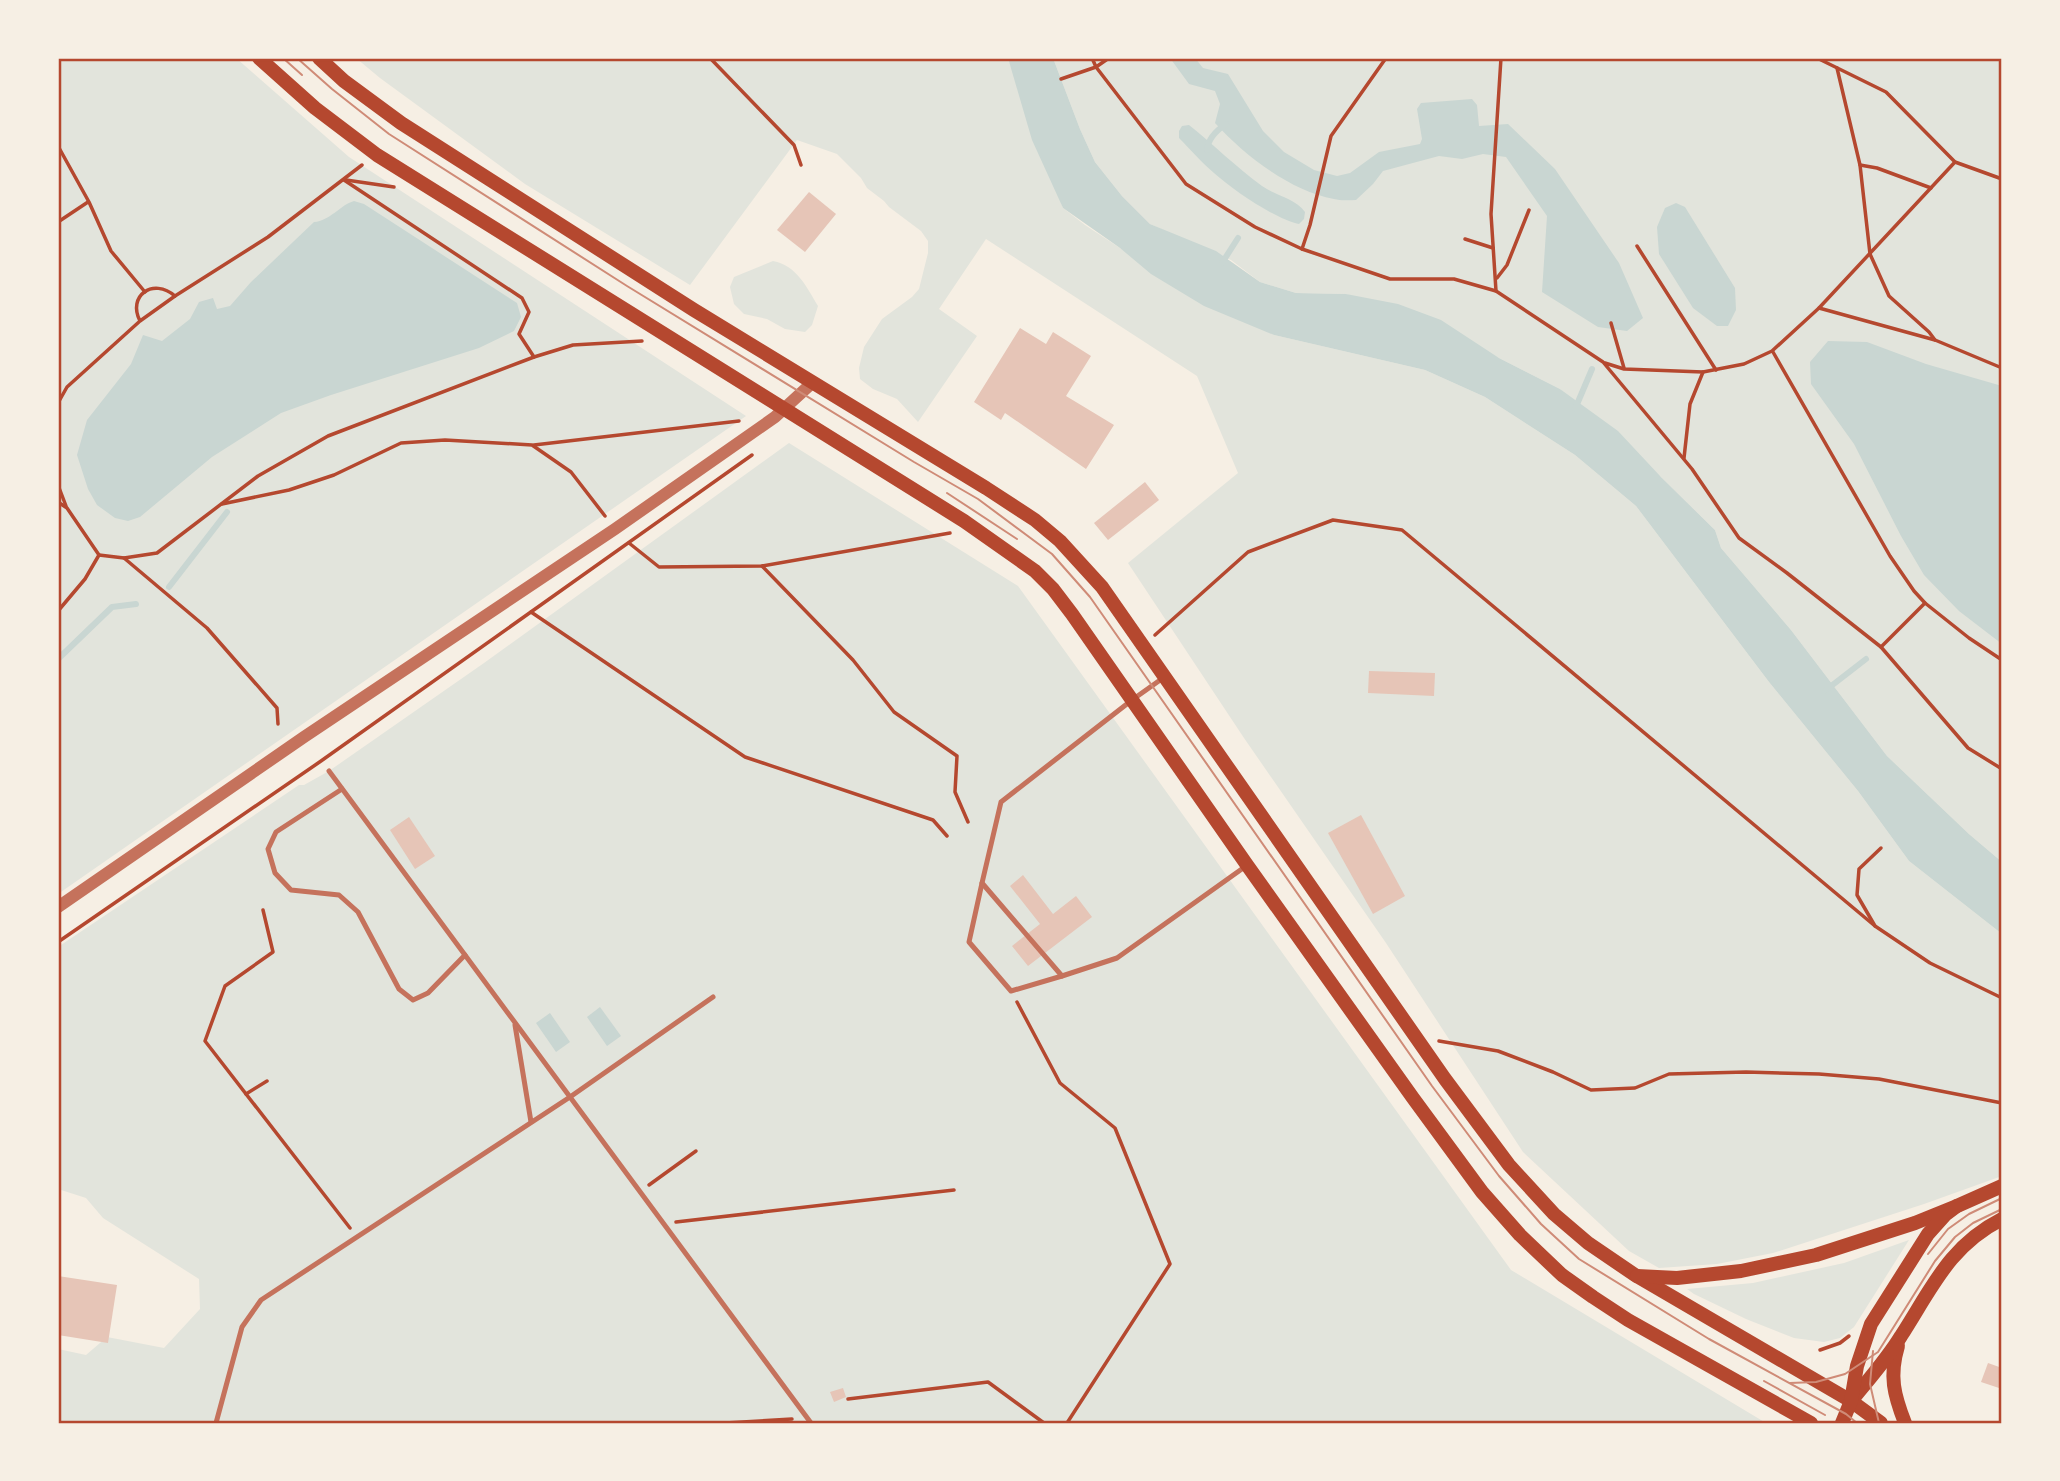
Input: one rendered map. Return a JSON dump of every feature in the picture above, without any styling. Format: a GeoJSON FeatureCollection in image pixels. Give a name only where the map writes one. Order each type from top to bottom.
{"type":"FeatureCollection","features":[{"type":"Feature","properties":{"kind":"main road"},"geometry":{"type":"LineString","coordinates":[[259,58],[315,108],[377,155],[779,413],[964,521],[1035,571],[1072,614],[1247,865],[1482,1192],[1562,1275],[1628,1320],[1811,1423]]}},
{"type":"Feature","properties":{"kind":"main road"},"geometry":{"type":"LineString","coordinates":[[319,58],[344,81],[401,124],[811,383],[986,488],[1035,520],[1060,541],[1102,587],[1445,1079],[1509,1165],[1554,1213],[1588,1243],[1635,1275],[1851,1401],[1881,1423]]}},
{"type":"Feature","properties":{"kind":"main road"},"geometry":{"type":"LineString","coordinates":[[1635,1275],[1677,1278],[1741,1271],[1816,1255],[1915,1223],[2002,1186]]}},
{"type":"Feature","properties":{"kind":"main road"},"geometry":{"type":"LineString","coordinates":[[1842,1423],[1851,1401],[1857,1366],[1871,1324],[1928,1234],[1957,1206]]}},
{"type":"Feature","properties":{"kind":"main road"},"geometry":{"type":"LineString","coordinates":[[1851,1401],[1900,1338],[1941,1270],[1970,1239],[2002,1219]]}},
{"type":"Feature","properties":{"kind":"main road"},"geometry":{"type":"LineString","coordinates":[[1900,1338],[1892,1380],[1905,1423]]}},
{"type":"Feature","properties":{"kind":"street"},"geometry":{"type":"LineString","coordinates":[[58,907],[304,737],[615,529],[779,413],[811,383]]}},
{"type":"Feature","properties":{"kind":"lane"},"geometry":{"type":"LineString","coordinates":[[1163,678],[1001,802],[969,942],[1011,991],[1117,958],[1247,865]]}},
{"type":"Feature","properties":{"kind":"lane"},"geometry":{"type":"LineString","coordinates":[[328,771],[809,1421]]}},
{"type":"Feature","properties":{"kind":"lane"},"geometry":{"type":"LineString","coordinates":[[342,789],[276,832],[268,849],[275,873],[291,890],[339,895],[358,912],[399,989],[413,1000],[428,993],[465,955]]}},
{"type":"Feature","properties":{"kind":"lane"},"geometry":{"type":"LineString","coordinates":[[982,883],[1062,976]]}},
{"type":"Feature","properties":{"kind":"lane"},"geometry":{"type":"LineString","coordinates":[[216,1423],[242,1328],[261,1300],[569,1097],[713,997]]}},
{"type":"Feature","properties":{"kind":"lane"},"geometry":{"type":"LineString","coordinates":[[515,1022],[531,1122]]}},
{"type":"Feature","properties":{"kind":"path"},"geometry":{"type":"LineString","coordinates":[[710,58],[794,145],[801,165]]}},
{"type":"Feature","properties":{"kind":"path"},"geometry":{"type":"LineString","coordinates":[[1092,58],[1096,67],[1186,184],[1255,227],[1302,249],[1390,279],[1454,279],[1496,291],[1603,362],[1624,369],[1703,372],[1744,364],[1772,351],[1819,308],[1955,162]]}},
{"type":"Feature","properties":{"kind":"path"},"geometry":{"type":"LineString","coordinates":[[1061,79],[1096,67],[1109,58]]}},
{"type":"Feature","properties":{"kind":"path"},"geometry":{"type":"LineString","coordinates":[[1302,249],[1331,136],[1386,58]]}},
{"type":"Feature","properties":{"kind":"path"},"geometry":{"type":"LineString","coordinates":[[1496,291],[1491,214],[1501,58]]}},
{"type":"Feature","properties":{"kind":"path"},"geometry":{"type":"LineString","coordinates":[[1817,58],[1886,92],[1955,162],[2002,179]]}},
{"type":"Feature","properties":{"kind":"path"},"geometry":{"type":"LineString","coordinates":[[1837,68],[1860,165],[1870,254],[1889,296],[1935,340]]}},
{"type":"Feature","properties":{"kind":"path"},"geometry":{"type":"LineString","coordinates":[[58,146],[89,202],[111,251],[145,292]]}},
{"type":"Feature","properties":{"kind":"path"},"geometry":{"type":"LineString","coordinates":[[58,403],[67,387],[140,321],[174,296],[268,237],[365,162]]}},
{"type":"Feature","properties":{"kind":"path"},"geometry":{"type":"LineString","coordinates":[[1860,165],[1877,168],[1931,188]]}},
{"type":"Feature","properties":{"kind":"path"},"geometry":{"type":"LineString","coordinates":[[344,180],[394,187]]}},
{"type":"Feature","properties":{"kind":"path"},"geometry":{"type":"LineString","coordinates":[[344,180],[522,298],[529,312],[519,334],[534,357]]}},
{"type":"Feature","properties":{"kind":"path"},"geometry":{"type":"LineString","coordinates":[[58,222],[89,202]]}},
{"type":"Feature","properties":{"kind":"path"},"geometry":{"type":"LineString","coordinates":[[1496,280],[1507,265],[1529,210]]}},
{"type":"Feature","properties":{"kind":"path"},"geometry":{"type":"LineString","coordinates":[[1465,239],[1493,248]]}},
{"type":"Feature","properties":{"kind":"path"},"geometry":{"type":"LineString","coordinates":[[1637,246],[1716,370]]}},
{"type":"Feature","properties":{"kind":"path"},"geometry":{"type":"LineString","coordinates":[[140,321],[136,307],[145,292],[155,287],[174,296]]}},
{"type":"Feature","properties":{"kind":"path"},"geometry":{"type":"LineString","coordinates":[[1819,308],[1935,340],[2002,368]]}},
{"type":"Feature","properties":{"kind":"path"},"geometry":{"type":"LineString","coordinates":[[1611,323],[1624,369]]}},
{"type":"Feature","properties":{"kind":"path"},"geometry":{"type":"LineString","coordinates":[[58,485],[67,508],[99,555],[124,558],[157,553],[258,476],[328,436],[534,357],[573,345],[644,341]]}},
{"type":"Feature","properties":{"kind":"path"},"geometry":{"type":"LineString","coordinates":[[1772,351],[1890,556],[1914,591],[1969,638],[2002,660]]}},
{"type":"Feature","properties":{"kind":"path"},"geometry":{"type":"LineString","coordinates":[[1603,362],[1684,459],[1739,538],[1881,647],[1968,748],[2002,769]]}},
{"type":"Feature","properties":{"kind":"path"},"geometry":{"type":"LineString","coordinates":[[1684,459],[1690,404],[1703,372]]}},
{"type":"Feature","properties":{"kind":"path"},"geometry":{"type":"LineString","coordinates":[[222,504],[289,491],[334,475],[401,443],[445,440],[532,445],[779,413]]}},
{"type":"Feature","properties":{"kind":"path"},"geometry":{"type":"LineString","coordinates":[[532,445],[571,472],[615,529],[659,567],[762,566],[957,532]]}},
{"type":"Feature","properties":{"kind":"path"},"geometry":{"type":"LineString","coordinates":[[58,942],[321,761],[758,451]]}},
{"type":"Feature","properties":{"kind":"path"},"geometry":{"type":"LineString","coordinates":[[58,502],[67,508]]}},
{"type":"Feature","properties":{"kind":"path"},"geometry":{"type":"LineString","coordinates":[[1155,635],[1248,552],[1333,520],[1402,530],[1875,926],[1930,963],[2002,998]]}},
{"type":"Feature","properties":{"kind":"path"},"geometry":{"type":"LineString","coordinates":[[58,611],[85,579],[99,555]]}},
{"type":"Feature","properties":{"kind":"path"},"geometry":{"type":"LineString","coordinates":[[124,558],[207,628],[277,708],[278,724]]}},
{"type":"Feature","properties":{"kind":"path"},"geometry":{"type":"LineString","coordinates":[[762,566],[853,660],[894,712],[957,757],[955,792],[968,822]]}},
{"type":"Feature","properties":{"kind":"path"},"geometry":{"type":"LineString","coordinates":[[1881,647],[1925,603]]}},
{"type":"Feature","properties":{"kind":"path"},"geometry":{"type":"LineString","coordinates":[[531,612],[745,757],[933,820],[947,836]]}},
{"type":"Feature","properties":{"kind":"path"},"geometry":{"type":"LineString","coordinates":[[1875,926],[1857,895],[1859,869],[1881,848]]}},
{"type":"Feature","properties":{"kind":"path"},"geometry":{"type":"LineString","coordinates":[[263,910],[273,952],[225,986],[205,1041],[357,1237]]}},
{"type":"Feature","properties":{"kind":"path"},"geometry":{"type":"LineString","coordinates":[[1011,991],[1060,1083],[1115,1128],[1170,1264],[1067,1423]]}},
{"type":"Feature","properties":{"kind":"path"},"geometry":{"type":"LineString","coordinates":[[1437,1041],[1498,1051],[1591,1090],[1634,1088],[1669,1074],[1819,1073],[1879,1079],[2002,1103]]}},
{"type":"Feature","properties":{"kind":"path"},"geometry":{"type":"LineString","coordinates":[[246,1094],[267,1081]]}},
{"type":"Feature","properties":{"kind":"path"},"geometry":{"type":"LineString","coordinates":[[640,1192],[696,1151]]}},
{"type":"Feature","properties":{"kind":"path"},"geometry":{"type":"LineString","coordinates":[[663,1224],[954,1190]]}},
{"type":"Feature","properties":{"kind":"path"},"geometry":{"type":"LineString","coordinates":[[848,1399],[988,1382],[1044,1423]]}},
{"type":"Feature","properties":{"kind":"path"},"geometry":{"type":"LineString","coordinates":[[725,1423],[809,1421]]}},
{"type":"Feature","properties":{"kind":"shaded area"},"geometry":{"type":"Polygon","coordinates":[[[58,58],[236,58],[349,157],[746,416],[58,894],[58,58]]]}},
{"type":"Feature","properties":{"kind":"shaded area"},"geometry":{"type":"Polygon","coordinates":[[[356,58],[1008,58],[1063,208],[1085,225],[1120,248],[1274,335],[1425,370],[1485,397],[1575,455],[1636,506],[1769,682],[1858,791],[1909,861],[2002,934],[2002,1176],[1773,1253],[1717,1264],[1659,1268],[1629,1251],[1523,1152],[1386,943],[1244,738],[1128,563],[1238,473],[1197,376],[986,239],[939,309],[977,336],[918,422],[897,399],[873,389],[860,379],[859,368],[864,347],[882,319],[919,289],[928,253],[928,241],[921,231],[867,188],[861,178],[837,154],[797,140],[690,285],[525,184],[356,58]]]}},
{"type":"Feature","properties":{"kind":"shaded area"},"geometry":{"type":"Polygon","coordinates":[[[1008,58],[1053,58],[1095,162],[1122,196],[1150,224],[1216,251],[1260,282],[1296,293],[1346,294],[1398,304],[1441,320],[1499,358],[1560,389],[1618,431],[1715,530],[1721,548],[1791,630],[1887,756],[2002,862],[2002,934],[1909,861],[1858,791],[1769,682],[1636,506],[1575,455],[1485,397],[1425,370],[1274,335],[1204,306],[1151,274],[1120,248],[1063,208],[1032,140],[1008,58]]]}},
{"type":"Feature","properties":{"kind":"shaded area"},"geometry":{"type":"Polygon","coordinates":[[[1053,58],[2002,58],[2002,862],[1887,756],[1791,630],[1721,548],[1715,530],[1661,477],[1560,389],[1499,358],[1346,294],[1296,293],[1260,282],[1231,260],[1150,224],[1122,196],[1095,162],[1053,58]]]}},
{"type":"Feature","properties":{"kind":"shaded area"},"geometry":{"type":"Polygon","coordinates":[[[1170,58],[1195,58],[1203,68],[1228,74],[1263,131],[1284,152],[1314,170],[1337,176],[1350,173],[1379,152],[1420,144],[1422,139],[1417,109],[1421,103],[1472,99],[1477,105],[1479,126],[1508,124],[1555,169],[1619,263],[1643,318],[1627,331],[1598,327],[1542,292],[1547,216],[1506,157],[1483,154],[1462,159],[1439,156],[1383,171],[1356,200],[1339,200],[1317,195],[1285,180],[1240,147],[1215,123],[1220,104],[1215,91],[1189,84],[1170,58]]]}},
{"type":"Feature","properties":{"kind":"shaded area"},"geometry":{"type":"Polygon","coordinates":[[[1189,125],[1262,186],[1301,207],[1305,212],[1304,219],[1299,224],[1278,216],[1222,180],[1179,138],[1182,126],[1189,125]]]}},
{"type":"Feature","properties":{"kind":"shaded area"},"geometry":{"type":"Polygon","coordinates":[[[354,201],[364,204],[517,303],[521,317],[514,331],[479,348],[281,413],[212,457],[140,517],[128,521],[115,518],[97,505],[88,489],[77,455],[87,420],[131,364],[143,335],[162,341],[190,319],[199,302],[213,298],[217,309],[230,306],[251,282],[314,222],[325,219],[354,201]]]}},
{"type":"Feature","properties":{"kind":"shaded area"},"geometry":{"type":"Polygon","coordinates":[[[1676,203],[1685,207],[1735,288],[1736,310],[1728,326],[1717,326],[1693,308],[1659,254],[1657,227],[1665,208],[1676,203]]]}},
{"type":"Feature","properties":{"kind":"shaded area"},"geometry":{"type":"Polygon","coordinates":[[[773,261],[795,272],[818,306],[812,325],[805,332],[785,329],[767,319],[744,314],[734,304],[730,287],[734,277],[773,261]]]}},
{"type":"Feature","properties":{"kind":"shaded area"},"geometry":{"type":"Polygon","coordinates":[[[1828,341],[1867,342],[1926,364],[2002,386],[2002,644],[1959,611],[1924,575],[1854,444],[1811,384],[1810,362],[1828,341]]]}},
{"type":"Feature","properties":{"kind":"shaded area"},"geometry":{"type":"Polygon","coordinates":[[[789,443],[1018,586],[1511,1270],[1766,1423],[58,1423],[58,1349],[86,1355],[107,1337],[164,1348],[200,1309],[199,1279],[103,1218],[86,1198],[58,1189],[58,947],[299,785],[304,785],[329,771],[789,443]]]}},
{"type":"Feature","properties":{"kind":"shaded area"},"geometry":{"type":"Polygon","coordinates":[[[600,1007],[621,1036],[607,1046],[587,1017],[600,1007]]]}},
{"type":"Feature","properties":{"kind":"shaded area"},"geometry":{"type":"Polygon","coordinates":[[[550,1013],[570,1042],[556,1052],[536,1023],[550,1013]]]}},
{"type":"Feature","properties":{"kind":"shaded area"},"geometry":{"type":"Polygon","coordinates":[[[1909,1240],[1854,1327],[1840,1338],[1824,1342],[1794,1338],[1746,1319],[1687,1289],[1753,1283],[1844,1263],[1909,1240]]]}},
{"type":"Feature","properties":{"kind":"building"},"geometry":{"type":"Polygon","coordinates":[[[809,192],[836,214],[805,252],[777,230],[809,192]]]}},
{"type":"Feature","properties":{"kind":"building"},"geometry":{"type":"Polygon","coordinates":[[[1020,328],[1046,344],[1053,332],[1091,356],[1066,396],[1114,425],[1086,469],[1005,413],[1001,420],[974,402],[1020,328]]]}},
{"type":"Feature","properties":{"kind":"building"},"geometry":{"type":"Polygon","coordinates":[[[1145,482],[1159,500],[1108,540],[1094,523],[1145,482]]]}},
{"type":"Feature","properties":{"kind":"building"},"geometry":{"type":"Polygon","coordinates":[[[1369,671],[1435,673],[1434,696],[1368,693],[1369,671]]]}},
{"type":"Feature","properties":{"kind":"building"},"geometry":{"type":"Polygon","coordinates":[[[1361,815],[1405,896],[1373,914],[1328,833],[1361,815]]]}},
{"type":"Feature","properties":{"kind":"building"},"geometry":{"type":"Polygon","coordinates":[[[409,817],[435,856],[415,869],[390,830],[409,817]]]}},
{"type":"Feature","properties":{"kind":"building"},"geometry":{"type":"Polygon","coordinates":[[[1023,875],[1053,914],[1076,896],[1092,917],[1028,966],[1012,946],[1040,924],[1010,886],[1023,875]]]}},
{"type":"Feature","properties":{"kind":"building"},"geometry":{"type":"Polygon","coordinates":[[[58,1276],[117,1285],[108,1343],[58,1335],[58,1276]]]}},
{"type":"Feature","properties":{"kind":"building"},"geometry":{"type":"Polygon","coordinates":[[[1988,1363],[2002,1368],[2002,1389],[1981,1382],[1988,1363]]]}},
{"type":"Feature","properties":{"kind":"building"},"geometry":{"type":"Polygon","coordinates":[[[843,1388],[846,1397],[834,1402],[830,1392],[843,1388]]]}},
{"type":"Feature","properties":{"kind":"waterway"},"geometry":{"type":"LineString","coordinates":[[1207,150],[1214,135],[1226,124]]}},
{"type":"Feature","properties":{"kind":"waterway"},"geometry":{"type":"LineString","coordinates":[[1222,263],[1238,238]]}},
{"type":"Feature","properties":{"kind":"waterway"},"geometry":{"type":"LineString","coordinates":[[1575,409],[1592,369]]}},
{"type":"Feature","properties":{"kind":"waterway"},"geometry":{"type":"LineString","coordinates":[[169,587],[227,512]]}},
{"type":"Feature","properties":{"kind":"waterway"},"geometry":{"type":"LineString","coordinates":[[58,659],[112,607],[136,604]]}},
{"type":"Feature","properties":{"kind":"waterway"},"geometry":{"type":"LineString","coordinates":[[1826,690],[1866,659]]}},
{"type":"Feature","properties":{"kind":"tram line"},"geometry":{"type":"LineString","coordinates":[[283,58],[302,75]]}},
{"type":"Feature","properties":{"kind":"tram line"},"geometry":{"type":"LineString","coordinates":[[297,58],[389,134],[627,286],[978,499],[1052,554],[1090,597],[1432,1086],[1499,1176],[1541,1224],[1579,1259],[1709,1339],[1846,1414],[1857,1423]]}},
{"type":"Feature","properties":{"kind":"tram line"},"geometry":{"type":"LineString","coordinates":[[947,493],[1017,539]]}},
{"type":"Feature","properties":{"kind":"tram line"},"geometry":{"type":"LineString","coordinates":[[1928,1254],[1948,1229],[1969,1214],[2002,1198]]}},
{"type":"Feature","properties":{"kind":"tram line"},"geometry":{"type":"LineString","coordinates":[[1790,1383],[1816,1382],[1845,1374],[1878,1352],[1935,1261],[1955,1237],[1973,1223],[2002,1209]]}},
{"type":"Feature","properties":{"kind":"tram line"},"geometry":{"type":"LineString","coordinates":[[1873,1351],[1870,1384],[1879,1423]]}},
{"type":"Feature","properties":{"kind":"tram line"},"geometry":{"type":"LineString","coordinates":[[1764,1381],[1825,1415]]}}]}
